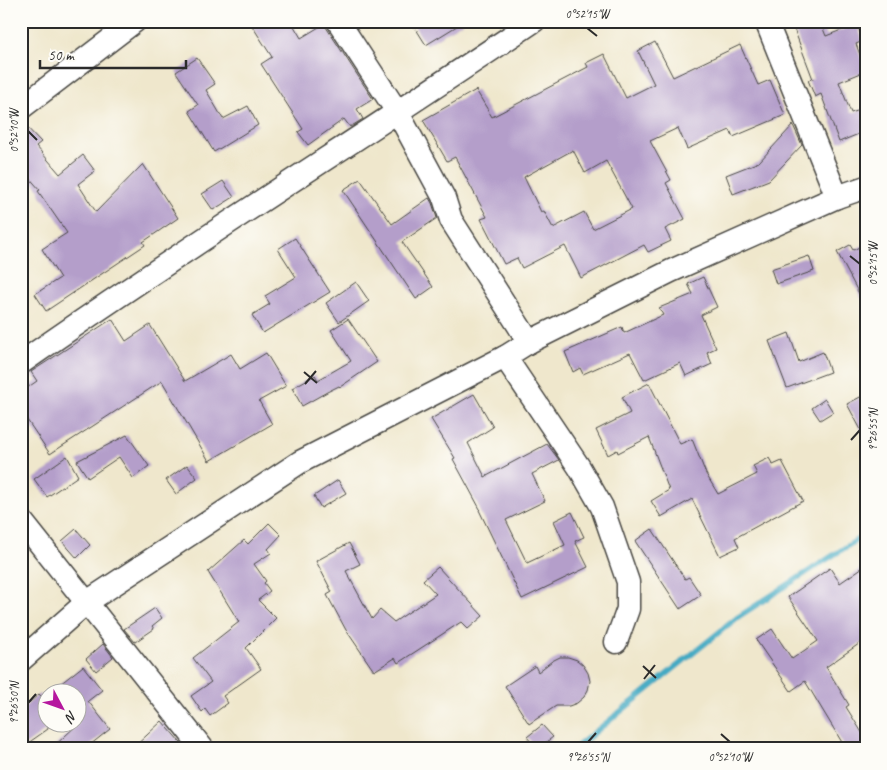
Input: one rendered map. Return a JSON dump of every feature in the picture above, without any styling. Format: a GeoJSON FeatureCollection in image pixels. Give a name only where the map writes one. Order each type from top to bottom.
{"type":"FeatureCollection","features":[{"type":"Feature","properties":{"kind":"street"},"geometry":{"type":"LineString","coordinates":[[21,108],[135,21]]}},
{"type":"Feature","properties":{"kind":"street"},"geometry":{"type":"LineString","coordinates":[[338,21],[398,113],[444,198],[451,220],[529,342]]}},
{"type":"Feature","properties":{"kind":"street"},"geometry":{"type":"LineString","coordinates":[[21,363],[316,164],[398,113],[534,21]]}},
{"type":"Feature","properties":{"kind":"street"},"geometry":{"type":"LineString","coordinates":[[766,21],[838,197]]}},
{"type":"Feature","properties":{"kind":"street"},"geometry":{"type":"LineString","coordinates":[[21,660],[87,602],[300,462],[505,357],[529,342],[671,271],[838,197],[866,187]]}},
{"type":"Feature","properties":{"kind":"street"},"geometry":{"type":"LineString","coordinates":[[505,357],[579,467],[602,507],[628,582],[628,609],[616,642]]}},
{"type":"Feature","properties":{"kind":"street"},"geometry":{"type":"LineString","coordinates":[[21,520],[203,749]]}},
{"type":"Feature","properties":{"kind":"building"},"geometry":{"type":"Polygon","coordinates":[[[249,21],[291,21],[301,38],[324,24],[373,99],[357,109],[363,119],[350,127],[344,119],[308,145],[298,132],[303,129],[261,64],[272,57],[249,21]]]}},
{"type":"Feature","properties":{"kind":"building"},"geometry":{"type":"Polygon","coordinates":[[[411,21],[465,21],[426,45],[411,21]]]}},
{"type":"Feature","properties":{"kind":"building"},"geometry":{"type":"Polygon","coordinates":[[[791,21],[820,21],[826,36],[857,24],[863,41],[856,44],[866,71],[839,82],[851,113],[866,108],[866,131],[839,142],[821,94],[815,97],[808,80],[813,79],[791,21]]]}},
{"type":"Feature","properties":{"kind":"building"},"geometry":{"type":"Polygon","coordinates":[[[655,42],[673,77],[740,45],[758,85],[770,80],[785,115],[733,137],[730,130],[687,149],[678,128],[650,141],[671,180],[666,183],[685,219],[665,229],[671,241],[648,252],[644,245],[581,278],[565,246],[522,268],[517,258],[504,264],[481,219],[487,217],[455,157],[447,161],[423,120],[476,90],[492,117],[588,67],[586,63],[604,54],[626,98],[654,84],[638,51],[655,42]],[[573,150],[524,177],[541,212],[544,211],[553,228],[584,212],[593,229],[632,209],[606,161],[585,173],[573,150]]]}},
{"type":"Feature","properties":{"kind":"building"},"geometry":{"type":"Polygon","coordinates":[[[197,58],[215,84],[206,90],[223,119],[248,106],[258,125],[214,152],[189,111],[198,105],[176,72],[197,58]]]}},
{"type":"Feature","properties":{"kind":"building"},"geometry":{"type":"Polygon","coordinates":[[[21,121],[41,142],[36,146],[60,174],[83,155],[95,171],[78,184],[96,212],[143,164],[178,218],[143,242],[145,245],[46,311],[35,294],[60,278],[42,249],[67,233],[38,191],[40,190],[21,168],[21,121]]]}},
{"type":"Feature","properties":{"kind":"building"},"geometry":{"type":"Polygon","coordinates":[[[793,125],[802,145],[769,180],[733,194],[726,175],[759,162],[793,125]]]}},
{"type":"Feature","properties":{"kind":"building"},"geometry":{"type":"Polygon","coordinates":[[[360,179],[392,224],[429,198],[432,203],[437,218],[402,242],[433,287],[416,299],[343,190],[360,179]]]}},
{"type":"Feature","properties":{"kind":"building"},"geometry":{"type":"Polygon","coordinates":[[[223,181],[234,197],[213,210],[202,194],[223,181]]]}},
{"type":"Feature","properties":{"kind":"building"},"geometry":{"type":"Polygon","coordinates":[[[295,238],[330,292],[263,333],[252,315],[270,304],[265,296],[296,277],[278,249],[295,238]]]}},
{"type":"Feature","properties":{"kind":"building"},"geometry":{"type":"Polygon","coordinates":[[[866,244],[866,307],[837,252],[850,245],[853,250],[866,244]]]}},
{"type":"Feature","properties":{"kind":"building"},"geometry":{"type":"Polygon","coordinates":[[[809,256],[814,271],[776,284],[771,269],[809,256]]]}},
{"type":"Feature","properties":{"kind":"building"},"geometry":{"type":"Polygon","coordinates":[[[703,277],[717,307],[701,315],[716,348],[707,352],[712,364],[686,376],[680,363],[644,380],[630,353],[583,374],[580,368],[573,372],[565,352],[622,327],[624,333],[663,315],[659,308],[693,294],[688,284],[703,277]]]}},
{"type":"Feature","properties":{"kind":"building"},"geometry":{"type":"Polygon","coordinates":[[[356,282],[369,301],[339,322],[326,303],[356,282]]]}},
{"type":"Feature","properties":{"kind":"building"},"geometry":{"type":"Polygon","coordinates":[[[112,319],[126,341],[150,325],[185,381],[231,354],[240,369],[266,353],[286,386],[259,401],[272,424],[209,461],[162,381],[50,454],[21,411],[21,392],[37,381],[31,372],[112,319]]]}},
{"type":"Feature","properties":{"kind":"building"},"geometry":{"type":"Polygon","coordinates":[[[348,319],[377,362],[340,387],[302,406],[292,388],[315,375],[318,380],[351,361],[331,330],[348,319]]]}},
{"type":"Feature","properties":{"kind":"building"},"geometry":{"type":"Polygon","coordinates":[[[789,333],[799,362],[823,352],[830,372],[787,388],[769,341],[789,333]]]}},
{"type":"Feature","properties":{"kind":"building"},"geometry":{"type":"Polygon","coordinates":[[[649,383],[680,444],[692,439],[706,474],[718,494],[757,474],[753,466],[769,458],[773,465],[782,461],[803,501],[735,538],[739,547],[720,556],[692,499],[661,517],[651,501],[669,490],[649,437],[618,453],[617,450],[608,455],[596,430],[630,413],[622,397],[649,383]]]}},
{"type":"Feature","properties":{"kind":"building"},"geometry":{"type":"Polygon","coordinates":[[[474,394],[493,427],[468,443],[485,477],[547,444],[559,460],[532,474],[545,501],[506,520],[527,563],[565,545],[554,521],[572,512],[584,537],[575,541],[588,567],[522,599],[480,509],[453,459],[455,458],[431,419],[474,394]]]}},
{"type":"Feature","properties":{"kind":"building"},"geometry":{"type":"Polygon","coordinates":[[[866,394],[866,439],[847,404],[866,394]]]}},
{"type":"Feature","properties":{"kind":"building"},"geometry":{"type":"Polygon","coordinates":[[[825,399],[833,412],[820,420],[812,408],[825,399]]]}},
{"type":"Feature","properties":{"kind":"building"},"geometry":{"type":"Polygon","coordinates":[[[127,435],[149,466],[133,478],[119,457],[88,478],[77,461],[127,435]]]}},
{"type":"Feature","properties":{"kind":"building"},"geometry":{"type":"Polygon","coordinates":[[[67,456],[78,476],[47,497],[34,479],[67,456]]]}},
{"type":"Feature","properties":{"kind":"building"},"geometry":{"type":"Polygon","coordinates":[[[187,465],[197,478],[176,494],[166,480],[187,465]]]}},
{"type":"Feature","properties":{"kind":"building"},"geometry":{"type":"Polygon","coordinates":[[[338,480],[346,493],[321,508],[314,496],[338,480]]]}},
{"type":"Feature","properties":{"kind":"building"},"geometry":{"type":"Polygon","coordinates":[[[269,523],[281,535],[268,549],[271,553],[254,564],[266,581],[264,583],[270,591],[258,600],[276,618],[246,648],[261,669],[223,696],[228,703],[210,716],[205,709],[202,712],[191,696],[211,682],[193,658],[239,622],[208,572],[244,540],[248,544],[269,523]]]}},
{"type":"Feature","properties":{"kind":"building"},"geometry":{"type":"Polygon","coordinates":[[[76,529],[90,545],[77,558],[62,541],[76,529]]]}},
{"type":"Feature","properties":{"kind":"building"},"geometry":{"type":"Polygon","coordinates":[[[652,529],[685,579],[689,577],[701,595],[680,609],[635,541],[652,529]]]}},
{"type":"Feature","properties":{"kind":"building"},"geometry":{"type":"Polygon","coordinates":[[[349,543],[360,564],[346,571],[372,619],[380,610],[394,622],[436,594],[423,580],[438,567],[483,616],[468,629],[461,622],[398,663],[395,658],[374,671],[346,630],[327,595],[332,592],[316,561],[349,543]]]}},
{"type":"Feature","properties":{"kind":"building"},"geometry":{"type":"Polygon","coordinates":[[[866,565],[866,639],[826,667],[849,705],[846,707],[866,739],[866,749],[846,749],[805,681],[791,691],[756,640],[772,629],[792,659],[818,641],[788,597],[830,568],[840,583],[866,565]]]}},
{"type":"Feature","properties":{"kind":"building"},"geometry":{"type":"Polygon","coordinates":[[[155,608],[162,618],[152,626],[154,629],[135,642],[124,629],[155,608]]]}},
{"type":"Feature","properties":{"kind":"building"},"geometry":{"type":"Polygon","coordinates":[[[103,644],[113,657],[96,671],[86,659],[103,644]]]}},
{"type":"Feature","properties":{"kind":"building"},"geometry":{"type":"Polygon","coordinates":[[[560,657],[577,660],[583,665],[590,681],[588,690],[577,703],[569,706],[556,706],[529,724],[505,686],[535,666],[538,672],[560,657]]]}},
{"type":"Feature","properties":{"kind":"building"},"geometry":{"type":"Polygon","coordinates":[[[83,666],[102,690],[88,701],[88,682],[63,682],[83,666]]]}},
{"type":"Feature","properties":{"kind":"building"},"geometry":{"type":"Polygon","coordinates":[[[38,695],[38,732],[44,732],[21,748],[21,710],[38,695]]]}},
{"type":"Feature","properties":{"kind":"building"},"geometry":{"type":"Polygon","coordinates":[[[88,701],[110,729],[85,749],[51,749],[69,732],[88,732],[88,701]]]}},
{"type":"Feature","properties":{"kind":"building"},"geometry":{"type":"Polygon","coordinates":[[[162,721],[186,749],[132,749],[162,721]]]}},
{"type":"Feature","properties":{"kind":"building"},"geometry":{"type":"Polygon","coordinates":[[[542,725],[553,737],[537,749],[527,737],[542,725]]]}},
{"type":"Feature","properties":{"kind":"waterway"},"geometry":{"type":"LineString","coordinates":[[574,749],[738,617],[866,534]]}}]}
